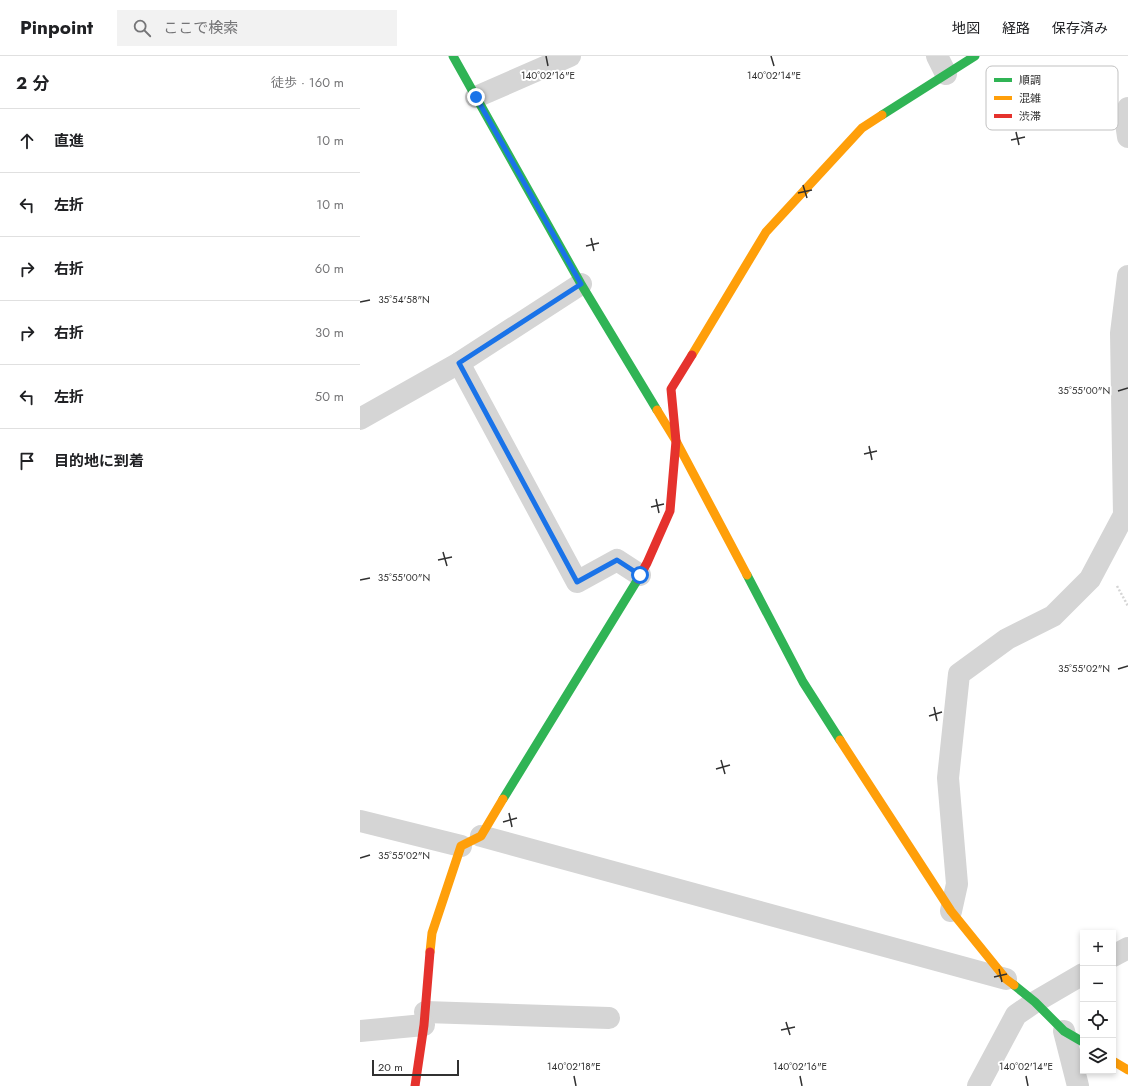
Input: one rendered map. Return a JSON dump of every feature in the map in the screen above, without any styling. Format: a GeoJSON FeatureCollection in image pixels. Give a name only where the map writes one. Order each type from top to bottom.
{"type":"FeatureCollection","features":[{"type":"Feature","properties":{"kind":"street"},"geometry":{"type":"LineString","coordinates":[[453,56],[581,284],[676,441],[803,682],[951,911],[1006,979],[1035,1002],[1064,1031],[1080,1040]]}},
{"type":"Feature","properties":{"kind":"street"},"geometry":{"type":"LineString","coordinates":[[476,97],[570,56]]}},
{"type":"Feature","properties":{"kind":"street"},"geometry":{"type":"LineString","coordinates":[[360,821],[461,846],[481,836],[647,563],[670,511],[676,441],[671,389],[766,232],[862,128],[942,65],[975,56]]}},
{"type":"Feature","properties":{"kind":"street"},"geometry":{"type":"LineString","coordinates":[[1128,108],[1125,116],[1128,138]]}},
{"type":"Feature","properties":{"kind":"street"},"geometry":{"type":"LineString","coordinates":[[951,911],[957,884],[948,778],[959,674],[1007,639],[1053,616],[1090,578],[1124,515],[1121,334],[1128,276]]}},
{"type":"Feature","properties":{"kind":"street"},"geometry":{"type":"LineString","coordinates":[[360,419],[459,363],[581,284]]}},
{"type":"Feature","properties":{"kind":"street"},"geometry":{"type":"LineString","coordinates":[[459,363],[577,582],[617,560],[640,575]]}},
{"type":"Feature","properties":{"kind":"street"},"geometry":{"type":"LineString","coordinates":[[481,836],[1006,979]]}},
{"type":"Feature","properties":{"kind":"street"},"geometry":{"type":"LineString","coordinates":[[415,1086],[425,1018],[432,933],[461,846]]}},
{"type":"Feature","properties":{"kind":"street"},"geometry":{"type":"LineString","coordinates":[[1116,954],[1128,948]]}},
{"type":"Feature","properties":{"kind":"street"},"geometry":{"type":"LineString","coordinates":[[978,1086],[1016,1015],[1080,976]]}},
{"type":"Feature","properties":{"kind":"street"},"geometry":{"type":"LineString","coordinates":[[360,1031],[425,1018],[609,1018]]}},
{"type":"Feature","properties":{"kind":"street"},"geometry":{"type":"LineString","coordinates":[[1064,1031],[1078,1086]]}},
{"type":"Feature","properties":{"kind":"street"},"geometry":{"type":"LineString","coordinates":[[1116,1063],[1128,1070]]}},
{"type":"Feature","properties":{"kind":"traffic: fast"},"geometry":{"type":"LineString","coordinates":[[453,56],[581,284],[657,410]]}},
{"type":"Feature","properties":{"kind":"traffic: fast"},"geometry":{"type":"LineString","coordinates":[[882,115],[975,56]]}},
{"type":"Feature","properties":{"kind":"traffic: fast"},"geometry":{"type":"LineString","coordinates":[[747,575],[803,682],[840,740]]}},
{"type":"Feature","properties":{"kind":"traffic: fast"},"geometry":{"type":"LineString","coordinates":[[503,799],[638,579]]}},
{"type":"Feature","properties":{"kind":"traffic: fast"},"geometry":{"type":"LineString","coordinates":[[1014,985],[1035,1002],[1064,1031],[1080,1040]]}},
{"type":"Feature","properties":{"kind":"traffic: slow"},"geometry":{"type":"LineString","coordinates":[[692,355],[766,232],[862,128],[882,115]]}},
{"type":"Feature","properties":{"kind":"traffic: slow"},"geometry":{"type":"LineString","coordinates":[[657,410],[676,441],[747,575]]}},
{"type":"Feature","properties":{"kind":"traffic: slow"},"geometry":{"type":"LineString","coordinates":[[840,740],[951,911],[1006,979],[1014,985]]}},
{"type":"Feature","properties":{"kind":"traffic: slow"},"geometry":{"type":"LineString","coordinates":[[430,952],[432,933],[461,846],[481,836],[503,799]]}},
{"type":"Feature","properties":{"kind":"traffic: slow"},"geometry":{"type":"LineString","coordinates":[[1116,1063],[1128,1070]]}},
{"type":"Feature","properties":{"kind":"traffic: jam"},"geometry":{"type":"LineString","coordinates":[[638,579],[647,563],[670,511],[676,441],[671,389],[692,355]]}},
{"type":"Feature","properties":{"kind":"traffic: jam"},"geometry":{"type":"LineString","coordinates":[[415,1086],[424,1025],[430,952]]}},
{"type":"Feature","properties":{"kind":"route"},"geometry":{"type":"LineString","coordinates":[[476,97],[581,284],[459,363],[577,582],[617,560],[640,575]]}}]}
